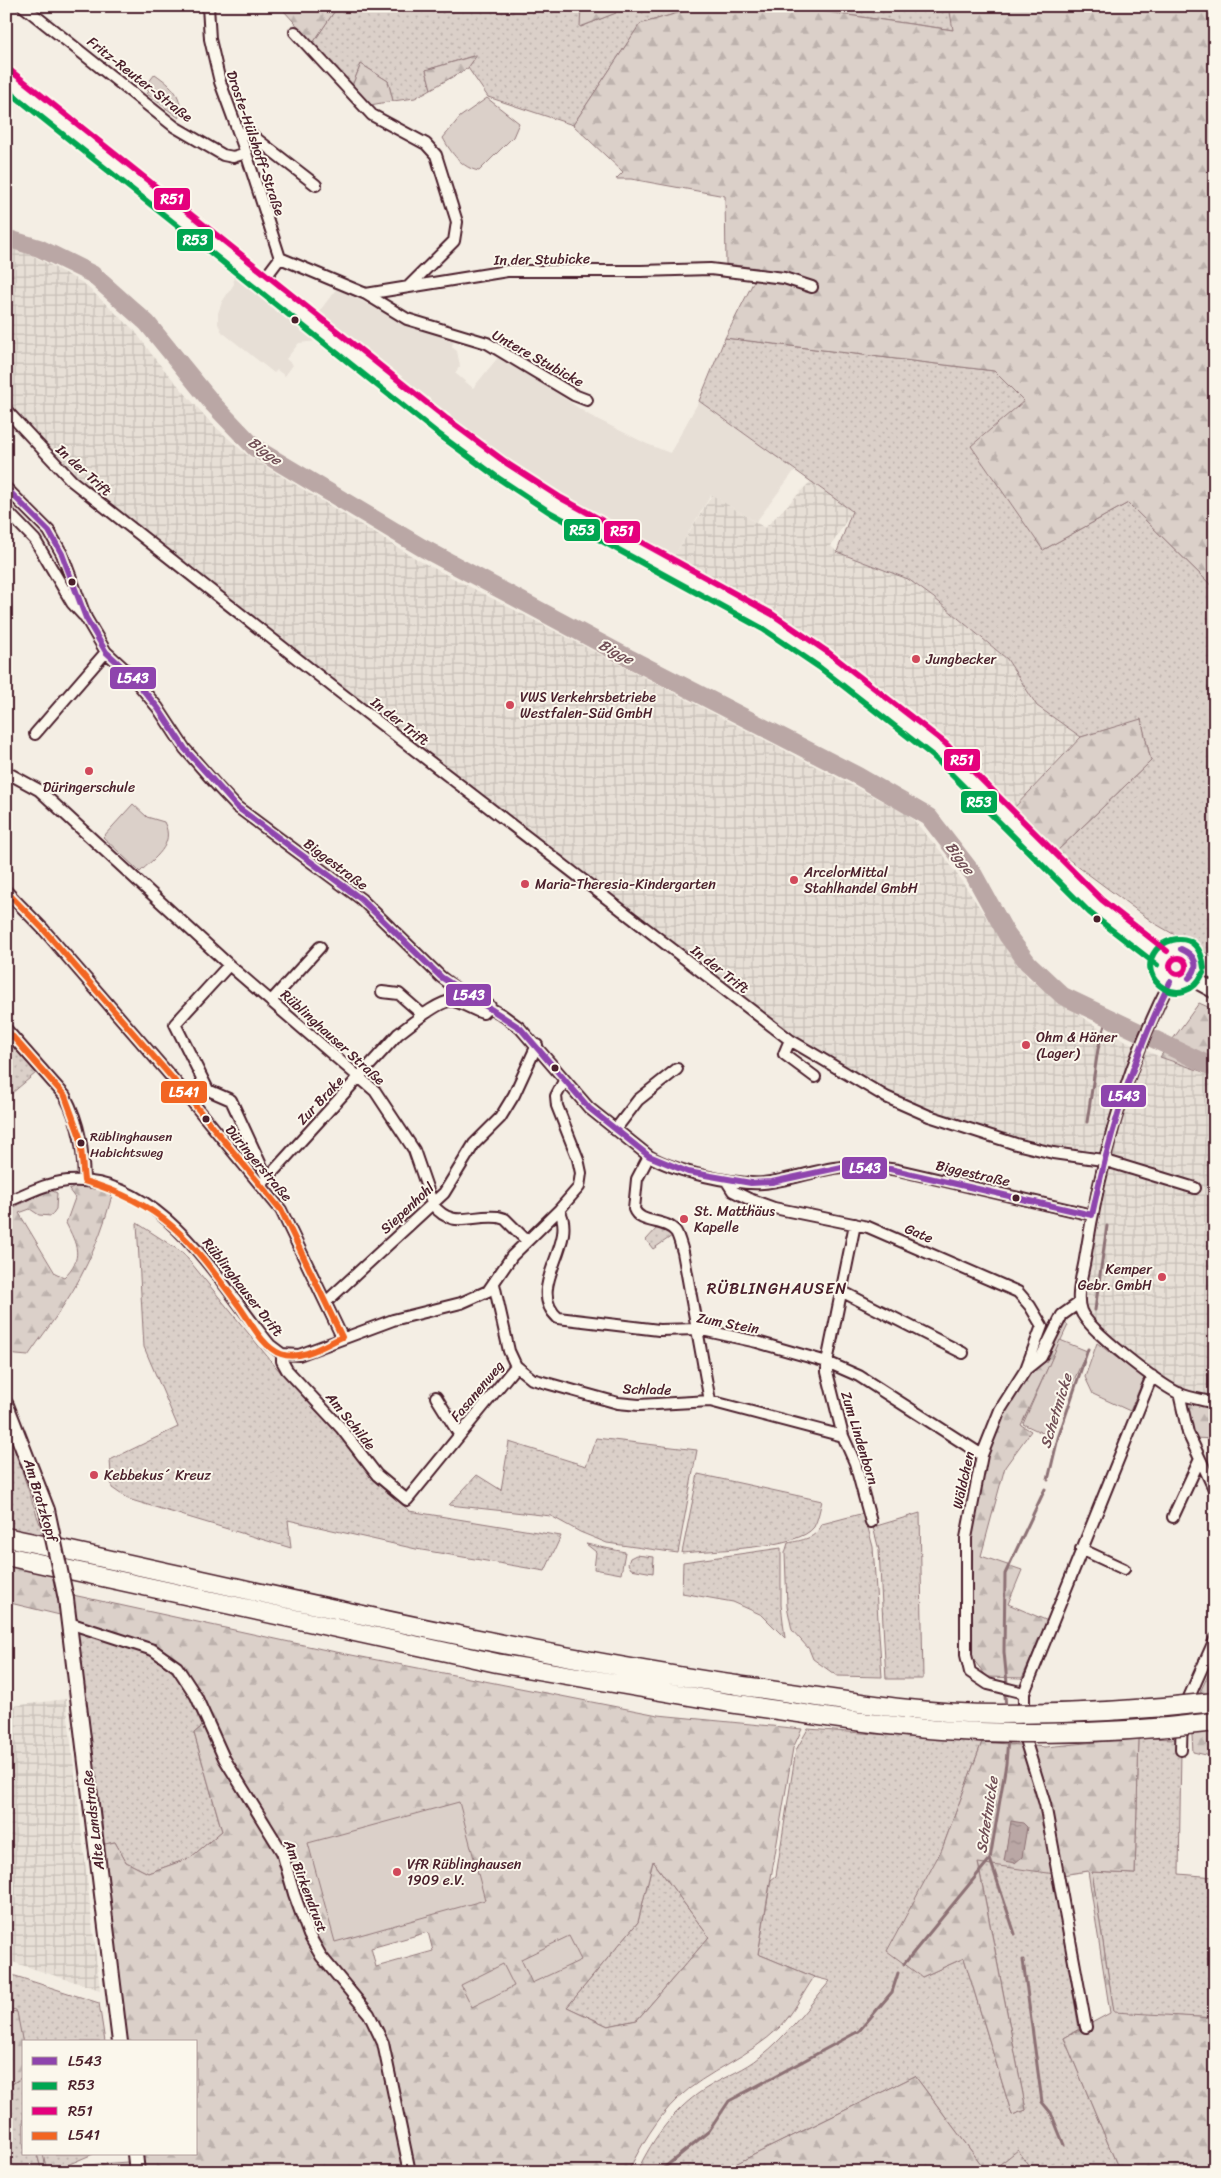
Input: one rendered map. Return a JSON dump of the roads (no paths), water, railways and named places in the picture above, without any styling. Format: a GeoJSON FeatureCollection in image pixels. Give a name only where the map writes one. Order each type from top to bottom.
{"type":"FeatureCollection","features":[{"type":"Feature","properties":{"kind":"highway"},"geometry":{"type":"LineString","coordinates":[[6,1537],[505,1645],[629,1669],[736,1685],[910,1708],[998,1714],[1141,1710],[1215,1702]]}},
{"type":"Feature","properties":{"kind":"highway"},"geometry":{"type":"LineString","coordinates":[[6,1556],[497,1663],[730,1703],[859,1722],[941,1730],[998,1733],[1150,1730],[1215,1722]]}},
{"type":"Feature","properties":{"kind":"main road"},"geometry":{"type":"LineString","coordinates":[[6,78],[442,426],[503,472],[602,532],[768,622],[824,660],[939,749],[1007,815],[1096,908],[1162,958]]}},
{"type":"Feature","properties":{"kind":"main road"},"geometry":{"type":"LineString","coordinates":[[1174,948],[1186,950],[1194,958],[1196,965],[1191,978],[1180,984],[1170,982],[1161,972],[1162,958],[1174,948]]}},
{"type":"Feature","properties":{"kind":"main road"},"geometry":{"type":"LineString","coordinates":[[1191,978],[1215,991]]}},
{"type":"Feature","properties":{"kind":"main road","name":"Am Bratzkopf"},"geometry":{"type":"LineString","coordinates":[[6,1405],[47,1510],[66,1598]]}},
{"type":"Feature","properties":{"kind":"main road","name":"Alte Landstraße"},"geometry":{"type":"LineString","coordinates":[[66,1598],[120,2040]]}},
{"type":"Feature","properties":{"kind":"main road"},"geometry":{"type":"LineString","coordinates":[[135,2156],[137,2172]]}},
{"type":"Feature","properties":{"kind":"street","name":"Fritz-Reuter-Straße"},"geometry":{"type":"LineString","coordinates":[[23,6],[175,127],[222,155],[233,157],[246,154]]}},
{"type":"Feature","properties":{"kind":"street","name":"Droste-Hülshoff-Straße"},"geometry":{"type":"LineString","coordinates":[[208,6],[210,39],[220,82],[239,133],[280,258]]}},
{"type":"Feature","properties":{"kind":"street"},"geometry":{"type":"LineString","coordinates":[[295,32],[372,115],[426,144],[436,155],[457,222],[454,241],[408,287]]}},
{"type":"Feature","properties":{"kind":"street"},"geometry":{"type":"LineString","coordinates":[[239,133],[249,133],[316,185]]}},
{"type":"Feature","properties":{"kind":"street"},"geometry":{"type":"LineString","coordinates":[[262,282],[280,258],[366,294]]}},
{"type":"Feature","properties":{"kind":"street","name":"In der Stubicke"},"geometry":{"type":"LineString","coordinates":[[366,294],[507,271],[710,269],[784,278],[812,287]]}},
{"type":"Feature","properties":{"kind":"street","name":"Untere Stubicke"},"geometry":{"type":"LineString","coordinates":[[366,294],[407,319],[487,344],[574,395],[587,400]]}},
{"type":"Feature","properties":{"kind":"street","name":"In der Trift"},"geometry":{"type":"LineString","coordinates":[[6,410],[72,482],[336,690],[790,1040],[886,1096],[929,1116],[978,1133],[1026,1146],[1103,1160],[1195,1188]]}},
{"type":"Feature","properties":{"kind":"street","name":"Biggestraße"},"geometry":{"type":"LineString","coordinates":[[6,488],[49,530],[65,561],[86,618],[106,652],[130,674],[158,708],[186,749],[237,806],[361,898],[447,981],[490,1006],[520,1028],[537,1045],[564,1081],[615,1130],[649,1156],[658,1161],[726,1180],[744,1183],[764,1183],[836,1168],[873,1166],[898,1170],[1092,1215]]}},
{"type":"Feature","properties":{"kind":"street","name":"Biggestraße"},"geometry":{"type":"LineString","coordinates":[[6,510],[35,540],[72,603],[86,618]]}},
{"type":"Feature","properties":{"kind":"street"},"geometry":{"type":"LineString","coordinates":[[35,734],[106,652]]}},
{"type":"Feature","properties":{"kind":"street","name":"Rüblinghauser Straße"},"geometry":{"type":"LineString","coordinates":[[6,772],[39,790],[229,964],[375,1091],[414,1150],[433,1205]]}},
{"type":"Feature","properties":{"kind":"street","name":"Düringerstraße"},"geometry":{"type":"LineString","coordinates":[[6,892],[44,930],[264,1181],[282,1210],[309,1272],[326,1302],[342,1337]]}},
{"type":"Feature","properties":{"kind":"street"},"geometry":{"type":"LineString","coordinates":[[272,1000],[320,947]]}},
{"type":"Feature","properties":{"kind":"street","name":"Düringerstraße"},"geometry":{"type":"LineString","coordinates":[[229,964],[174,1024],[208,1090],[231,1100],[264,1181]]}},
{"type":"Feature","properties":{"kind":"street"},"geometry":{"type":"LineString","coordinates":[[1170,982],[1152,1016],[1135,1058],[1103,1160],[1092,1215],[1079,1303],[1085,1319],[1152,1376],[1179,1393],[1215,1403]]}},
{"type":"Feature","properties":{"kind":"street"},"geometry":{"type":"LineString","coordinates":[[382,992],[399,994],[423,1015]]}},
{"type":"Feature","properties":{"kind":"street","name":"Zur Brake"},"geometry":{"type":"LineString","coordinates":[[264,1181],[398,1034],[423,1015],[450,1001],[483,1013],[490,1006]]}},
{"type":"Feature","properties":{"kind":"street"},"geometry":{"type":"LineString","coordinates":[[6,1029],[65,1096],[83,1147],[84,1181]]}},
{"type":"Feature","properties":{"kind":"street"},"geometry":{"type":"LineString","coordinates":[[790,1040],[784,1054],[815,1078]]}},
{"type":"Feature","properties":{"kind":"street","name":"Siepenhohl"},"geometry":{"type":"LineString","coordinates":[[326,1302],[433,1205],[451,1184],[474,1144],[500,1118],[514,1095],[537,1045]]}},
{"type":"Feature","properties":{"kind":"street"},"geometry":{"type":"LineString","coordinates":[[615,1130],[638,1100],[676,1069]]}},
{"type":"Feature","properties":{"kind":"street","name":"Rüblinghauser Drift"},"geometry":{"type":"LineString","coordinates":[[6,1202],[50,1184],[84,1181],[123,1192],[153,1209],[178,1229],[210,1265],[227,1291],[270,1346],[282,1354],[299,1355],[342,1337],[393,1320],[468,1300],[488,1291],[512,1256],[559,1210],[579,1187],[581,1173],[572,1142],[557,1106],[556,1096],[564,1081]]}},
{"type":"Feature","properties":{"kind":"street"},"geometry":{"type":"LineString","coordinates":[[649,1156],[636,1179],[634,1209],[641,1217],[665,1224],[675,1232],[683,1252],[710,1401]]}},
{"type":"Feature","properties":{"kind":"street","name":"Gate"},"geometry":{"type":"LineString","coordinates":[[726,1180],[733,1191],[749,1199],[774,1208],[855,1224],[877,1231],[1018,1292],[1030,1306],[1042,1326],[1026,1369]]}},
{"type":"Feature","properties":{"kind":"street"},"geometry":{"type":"LineString","coordinates":[[433,1205],[439,1212],[451,1219],[491,1216],[504,1219],[528,1241]]}},
{"type":"Feature","properties":{"kind":"street","name":"Zum Stein"},"geometry":{"type":"LineString","coordinates":[[559,1210],[564,1220],[563,1234],[551,1273],[546,1301],[548,1308],[558,1318],[658,1330],[698,1329],[758,1342],[827,1362],[858,1376],[982,1455]]}},
{"type":"Feature","properties":{"kind":"street","name":"Zum Lindenborn"},"geometry":{"type":"LineString","coordinates":[[855,1224],[827,1362],[827,1372],[842,1436],[855,1463],[871,1522]]}},
{"type":"Feature","properties":{"kind":"street"},"geometry":{"type":"LineString","coordinates":[[494,1284],[504,1335],[516,1366]]}},
{"type":"Feature","properties":{"kind":"street"},"geometry":{"type":"LineString","coordinates":[[841,1291],[963,1353]]}},
{"type":"Feature","properties":{"kind":"street","name":"Wäldchen"},"geometry":{"type":"LineString","coordinates":[[1024,1693],[988,1684],[970,1672],[966,1655],[966,1538],[982,1455],[1000,1410],[1026,1369],[1041,1357],[1062,1316],[1079,1303]]}},
{"type":"Feature","properties":{"kind":"street","name":"Am Schilde"},"geometry":{"type":"LineString","coordinates":[[282,1354],[282,1361],[287,1370],[341,1428],[377,1475],[407,1500]]}},
{"type":"Feature","properties":{"kind":"street","name":"Schlade"},"geometry":{"type":"LineString","coordinates":[[516,1366],[532,1379],[540,1382],[618,1403],[648,1405],[710,1401],[842,1436]]}},
{"type":"Feature","properties":{"kind":"street","name":"Fasanenweg"},"geometry":{"type":"LineString","coordinates":[[407,1500],[516,1366]]}},
{"type":"Feature","properties":{"kind":"street"},"geometry":{"type":"LineString","coordinates":[[1086,2027],[1045,1804],[1024,1736],[1024,1693],[1152,1376]]}},
{"type":"Feature","properties":{"kind":"street"},"geometry":{"type":"LineString","coordinates":[[1179,1393],[1184,1422],[1215,1491]]}},
{"type":"Feature","properties":{"kind":"street","name":"Fasanenweg"},"geometry":{"type":"LineString","coordinates":[[436,1396],[459,1434]]}},
{"type":"Feature","properties":{"kind":"street"},"geometry":{"type":"LineString","coordinates":[[1173,1517],[1200,1459]]}},
{"type":"Feature","properties":{"kind":"street"},"geometry":{"type":"LineString","coordinates":[[1081,1549],[1124,1569]]}},
{"type":"Feature","properties":{"kind":"street","name":"Am Birkendrust"},"geometry":{"type":"LineString","coordinates":[[69,1623],[153,1650],[177,1667],[187,1681],[224,1758],[282,1852],[300,1911],[321,1956],[369,2014],[377,2028],[383,2043],[410,2172]]}},
{"type":"Feature","properties":{"kind":"street"},"geometry":{"type":"LineString","coordinates":[[1182,1750],[1182,1713],[1215,1639]]}},
{"type":"Feature","properties":{"kind":"water"},"geometry":{"type":"Polygon","coordinates":[[[1011,1821],[1023,1823],[1027,1827],[1022,1857],[1015,1863],[1004,1861],[1011,1821]]]}},
{"type":"Feature","properties":{"kind":"waterway","name":"Bigge"},"geometry":{"type":"LineString","coordinates":[[6,238],[39,248],[92,274],[147,323],[213,404],[255,448],[421,547],[619,653],[858,776],[929,817],[974,875],[1007,935],[1028,963],[1063,996],[1215,1068]]}},
{"type":"Feature","properties":{"kind":"waterway","name":"Schetmicke"},"geometry":{"type":"LineString","coordinates":[[1087,1122],[1098,1049],[1107,1018]]}},
{"type":"Feature","properties":{"kind":"waterway","name":"Schetmicke"},"geometry":{"type":"LineString","coordinates":[[1095,1310],[1107,1226]]}},
{"type":"Feature","properties":{"kind":"waterway","name":"Schetmicke"},"geometry":{"type":"LineString","coordinates":[[1048,1480],[1058,1438],[1088,1349]]}},
{"type":"Feature","properties":{"kind":"waterway","name":"Schetmicke"},"geometry":{"type":"LineString","coordinates":[[1007,1683],[1004,1652],[1005,1574],[1045,1489]]}},
{"type":"Feature","properties":{"kind":"waterway","name":"Schetmicke"},"geometry":{"type":"LineString","coordinates":[[1005,1695],[1006,1709]]}},
{"type":"Feature","properties":{"kind":"waterway","name":"Schetmicke"},"geometry":{"type":"LineString","coordinates":[[1008,1738],[1006,1764],[990,1859],[1015,1934]]}},
{"type":"Feature","properties":{"kind":"waterway"},"geometry":{"type":"LineString","coordinates":[[904,1964],[990,1859]]}},
{"type":"Feature","properties":{"kind":"waterway","name":"Schetmicke"},"geometry":{"type":"LineString","coordinates":[[1023,1960],[1042,2102],[1051,2113],[1064,2145]]}},
{"type":"Feature","properties":{"kind":"waterway"},"geometry":{"type":"LineString","coordinates":[[659,2172],[709,2131],[729,2101],[859,2031],[892,1992],[898,1973]]}},
{"type":"Feature","properties":{"kind":"place","name":"Jungbecker"},"geometry":{"type":"Point","coordinates":[916,659]}},
{"type":"Feature","properties":{"kind":"place","name":"VWS Verkehrsbetriebe Westfalen-Süd GmbH"},"geometry":{"type":"Point","coordinates":[510,705]}},
{"type":"Feature","properties":{"kind":"place","name":"Düringerschule"},"geometry":{"type":"Point","coordinates":[89,771]}},
{"type":"Feature","properties":{"kind":"place","name":"ArcelorMittal Stahlhandel GmbH"},"geometry":{"type":"Point","coordinates":[794,880]}},
{"type":"Feature","properties":{"kind":"place","name":"Maria-Theresia-Kindergarten"},"geometry":{"type":"Point","coordinates":[525,884]}},
{"type":"Feature","properties":{"kind":"place","name":"Ohm & Häner (Lager)"},"geometry":{"type":"Point","coordinates":[1026,1045]}},
{"type":"Feature","properties":{"kind":"place","name":"Rüblinghausen Habichtsweg"},"geometry":{"type":"Point","coordinates":[81,1143]}},
{"type":"Feature","properties":{"kind":"place","name":"St. Matthäus Kapelle"},"geometry":{"type":"Point","coordinates":[684,1219]}},
{"type":"Feature","properties":{"kind":"place","name":"Kemper Gebr. GmbH"},"geometry":{"type":"Point","coordinates":[1162,1277]}},
{"type":"Feature","properties":{"kind":"place","name":"Kebbekus´ Kreuz"},"geometry":{"type":"Point","coordinates":[94,1475]}},
{"type":"Feature","properties":{"kind":"place","name":"VfR Rüblinghausen 1909 e.V."},"geometry":{"type":"Point","coordinates":[397,1872]}},
{"type":"Feature","properties":{"kind":"district","name":"RÜBLINGHAUSEN"},"geometry":{"type":"Point","coordinates":[777,1288]}}]}
